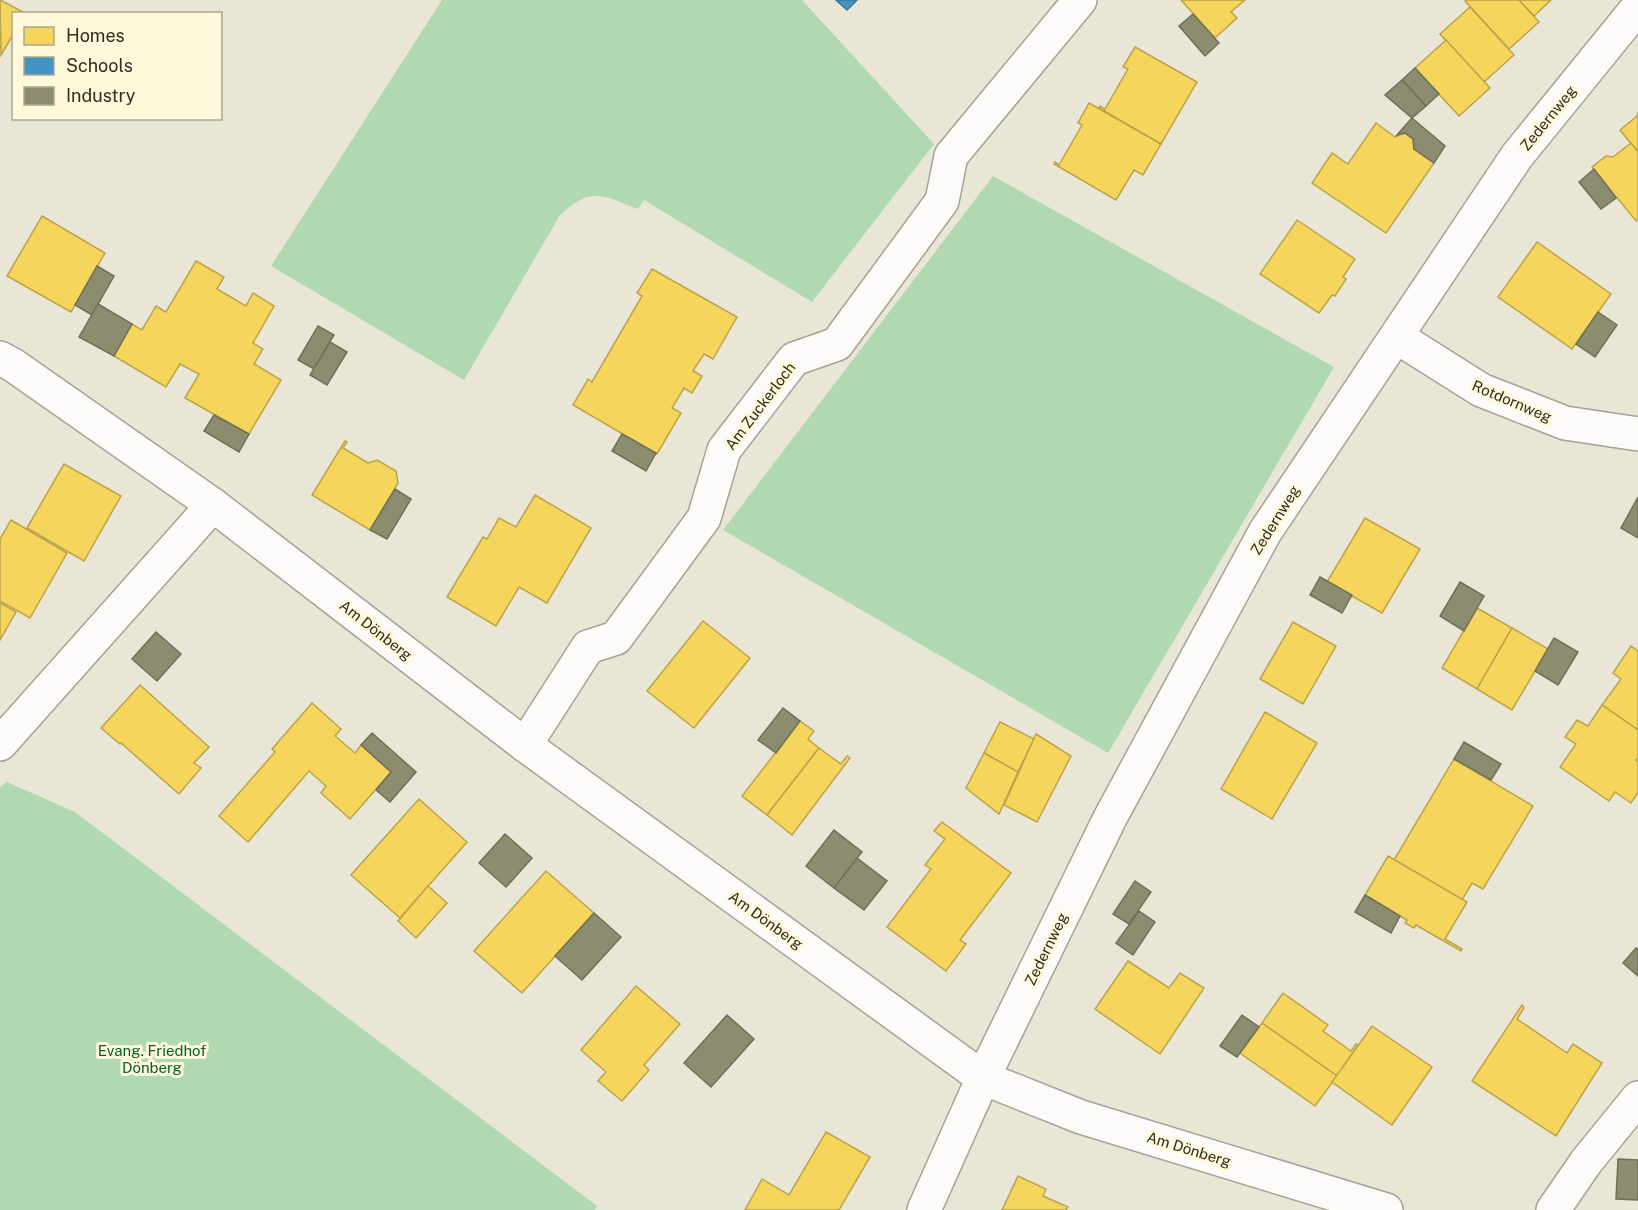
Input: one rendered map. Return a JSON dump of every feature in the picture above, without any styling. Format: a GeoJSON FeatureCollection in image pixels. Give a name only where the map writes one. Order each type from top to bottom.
{"type":"FeatureCollection","features":[{"type":"Feature","properties":{"kind":"street","name":"Am Zuckerloch"},"geometry":{"type":"LineString","coordinates":[[525,745],[588,647],[616,638],[704,519],[724,450],[794,359],[837,344],[942,201],[951,156],[1080,0]]}},
{"type":"Feature","properties":{"kind":"street","name":"Zedernweg"},"geometry":{"type":"LineString","coordinates":[[924,1210],[983,1078],[1110,818],[1265,532],[1517,156],[1638,7]]}},
{"type":"Feature","properties":{"kind":"street","name":"Rotdornweg"},"geometry":{"type":"LineString","coordinates":[[1397,337],[1480,390],[1564,423],[1638,434]]}},
{"type":"Feature","properties":{"kind":"street","name":"Am Dönberg"},"geometry":{"type":"LineString","coordinates":[[0,358],[213,504],[525,745],[983,1078],[1082,1117],[1386,1210]]}},
{"type":"Feature","properties":{"kind":"street"},"geometry":{"type":"LineString","coordinates":[[0,744],[213,504]]}},
{"type":"Feature","properties":{"kind":"street"},"geometry":{"type":"LineString","coordinates":[[1553,1210],[1586,1162],[1638,1098]]}},
{"type":"Feature","properties":{"kind":"green space"},"geometry":{"type":"Polygon","coordinates":[[[442,0],[802,0],[934,144],[812,302],[644,200],[638,209],[605,197],[597,196],[580,200],[560,215],[464,380],[271,266],[442,0]]]}},
{"type":"Feature","properties":{"kind":"green space"},"geometry":{"type":"Polygon","coordinates":[[[993,176],[1334,367],[1108,753],[723,530],[993,176]]]}},
{"type":"Feature","properties":{"kind":"green space","name":"Evang. Friedhof Dönberg"},"geometry":{"type":"Polygon","coordinates":[[[7,782],[75,812],[597,1206],[595,1210],[0,1210],[0,787],[7,782]]]}},
{"type":"Feature","properties":{"kind":"building: Homes"},"geometry":{"type":"Polygon","coordinates":[[[0,0],[23,12],[12,12],[12,36],[1,55],[0,0]]]}},
{"type":"Feature","properties":{"kind":"building: Homes"},"geometry":{"type":"Polygon","coordinates":[[[1181,0],[1245,0],[1231,12],[1237,18],[1215,38],[1181,0]]]}},
{"type":"Feature","properties":{"kind":"building: Homes"},"geometry":{"type":"Polygon","coordinates":[[[1466,0],[1519,0],[1539,22],[1509,49],[1466,0]]]}},
{"type":"Feature","properties":{"kind":"building: Homes"},"geometry":{"type":"Polygon","coordinates":[[[1519,0],[1551,0],[1534,16],[1519,0]]]}},
{"type":"Feature","properties":{"kind":"building: Homes"},"geometry":{"type":"Polygon","coordinates":[[[1470,7],[1514,55],[1484,82],[1440,34],[1470,7]]]}},
{"type":"Feature","properties":{"kind":"building: Homes"},"geometry":{"type":"Polygon","coordinates":[[[1446,40],[1490,88],[1459,116],[1415,68],[1446,40]]]}},
{"type":"Feature","properties":{"kind":"building: Homes"},"geometry":{"type":"Polygon","coordinates":[[[1135,47],[1197,82],[1161,144],[1099,108],[1100,106],[1105,109],[1128,69],[1123,67],[1135,47]]]}},
{"type":"Feature","properties":{"kind":"building: Homes"},"geometry":{"type":"Polygon","coordinates":[[[1089,103],[1161,144],[1143,175],[1134,170],[1116,200],[1054,164],[1055,162],[1059,165],[1082,125],[1078,123],[1089,103]]]}},
{"type":"Feature","properties":{"kind":"building: Homes"},"geometry":{"type":"Polygon","coordinates":[[[1638,112],[1638,152],[1620,130],[1637,116],[1638,112]]]}},
{"type":"Feature","properties":{"kind":"building: Homes"},"geometry":{"type":"Polygon","coordinates":[[[1376,123],[1395,137],[1405,133],[1413,139],[1414,149],[1434,163],[1386,233],[1312,183],[1332,153],[1348,164],[1376,123]]]}},
{"type":"Feature","properties":{"kind":"building: Homes"},"geometry":{"type":"Polygon","coordinates":[[[1631,143],[1638,152],[1638,219],[1636,221],[1592,167],[1606,156],[1613,157],[1631,143]]]}},
{"type":"Feature","properties":{"kind":"building: Homes"},"geometry":{"type":"Polygon","coordinates":[[[42,216],[105,253],[71,312],[7,276],[42,216]]]}},
{"type":"Feature","properties":{"kind":"building: Homes"},"geometry":{"type":"Polygon","coordinates":[[[1297,220],[1355,259],[1343,277],[1346,279],[1335,296],[1332,295],[1319,313],[1260,274],[1297,220]]]}},
{"type":"Feature","properties":{"kind":"building: Homes"},"geometry":{"type":"Polygon","coordinates":[[[1537,242],[1611,294],[1572,349],[1498,297],[1537,242]]]}},
{"type":"Feature","properties":{"kind":"building: Homes"},"geometry":{"type":"Polygon","coordinates":[[[196,261],[224,277],[217,289],[246,306],[253,293],[274,306],[253,343],[263,349],[254,364],[281,380],[249,434],[185,398],[199,374],[180,364],[166,387],[114,356],[132,324],[142,330],[156,306],[166,312],[196,261]]]}},
{"type":"Feature","properties":{"kind":"building: Homes"},"geometry":{"type":"Polygon","coordinates":[[[652,269],[737,317],[713,359],[704,354],[693,371],[702,376],[692,393],[684,388],[672,408],[681,413],[657,454],[573,405],[588,379],[592,382],[642,296],[637,293],[652,269]]]}},
{"type":"Feature","properties":{"kind":"building: Homes"},"geometry":{"type":"Polygon","coordinates":[[[345,441],[347,442],[343,448],[368,463],[377,460],[396,471],[398,483],[370,530],[312,495],[345,441]]]}},
{"type":"Feature","properties":{"kind":"building: Homes"},"geometry":{"type":"Polygon","coordinates":[[[64,464],[121,496],[84,561],[27,528],[64,464]]]}},
{"type":"Feature","properties":{"kind":"building: Homes"},"geometry":{"type":"Polygon","coordinates":[[[535,495],[591,528],[547,603],[519,587],[496,626],[447,597],[483,537],[487,539],[499,518],[516,527],[535,495]]]}},
{"type":"Feature","properties":{"kind":"building: Homes"},"geometry":{"type":"Polygon","coordinates":[[[1365,518],[1420,549],[1382,613],[1327,582],[1365,518]]]}},
{"type":"Feature","properties":{"kind":"building: Homes"},"geometry":{"type":"Polygon","coordinates":[[[11,520],[67,553],[30,618],[0,601],[0,539],[11,520]]]}},
{"type":"Feature","properties":{"kind":"building: Homes"},"geometry":{"type":"Polygon","coordinates":[[[0,603],[16,612],[0,640],[0,603]]]}},
{"type":"Feature","properties":{"kind":"building: Homes"},"geometry":{"type":"Polygon","coordinates":[[[1477,608],[1512,628],[1477,689],[1442,668],[1477,608]]]}},
{"type":"Feature","properties":{"kind":"building: Homes"},"geometry":{"type":"Polygon","coordinates":[[[703,621],[750,658],[694,728],[647,691],[703,621]]]}},
{"type":"Feature","properties":{"kind":"building: Homes"},"geometry":{"type":"Polygon","coordinates":[[[1293,622],[1336,646],[1303,704],[1260,679],[1293,622]]]}},
{"type":"Feature","properties":{"kind":"building: Homes"},"geometry":{"type":"Polygon","coordinates":[[[1512,628],[1548,649],[1512,710],[1477,689],[1512,628]]]}},
{"type":"Feature","properties":{"kind":"building: Homes"},"geometry":{"type":"Polygon","coordinates":[[[1631,646],[1638,651],[1638,730],[1602,705],[1621,679],[1613,673],[1631,646]]]}},
{"type":"Feature","properties":{"kind":"building: Homes"},"geometry":{"type":"Polygon","coordinates":[[[140,685],[209,747],[194,763],[201,768],[179,794],[101,728],[140,685]]]}},
{"type":"Feature","properties":{"kind":"building: Homes"},"geometry":{"type":"Polygon","coordinates":[[[312,703],[341,729],[335,736],[355,753],[361,745],[391,772],[350,819],[321,793],[326,786],[309,771],[248,842],[219,816],[275,752],[272,749],[312,703]]]}},
{"type":"Feature","properties":{"kind":"building: Homes"},"geometry":{"type":"Polygon","coordinates":[[[1602,705],[1638,730],[1638,758],[1636,760],[1638,762],[1638,792],[1631,803],[1615,792],[1609,801],[1560,767],[1576,744],[1565,737],[1577,720],[1588,726],[1602,705]]]}},
{"type":"Feature","properties":{"kind":"building: Homes"},"geometry":{"type":"Polygon","coordinates":[[[1265,712],[1317,743],[1272,819],[1221,789],[1265,712]]]}},
{"type":"Feature","properties":{"kind":"building: Homes"},"geometry":{"type":"Polygon","coordinates":[[[800,721],[814,731],[808,739],[819,748],[767,815],[742,796],[800,721]]]}},
{"type":"Feature","properties":{"kind":"building: Homes"},"geometry":{"type":"Polygon","coordinates":[[[1000,722],[1034,739],[1018,772],[984,753],[1000,722]]]}},
{"type":"Feature","properties":{"kind":"building: Homes"},"geometry":{"type":"Polygon","coordinates":[[[1036,734],[1071,756],[1037,822],[1004,805],[1036,734]]]}},
{"type":"Feature","properties":{"kind":"building: Homes"},"geometry":{"type":"Polygon","coordinates":[[[819,748],[841,764],[847,756],[850,758],[792,835],[767,815],[819,748]]]}},
{"type":"Feature","properties":{"kind":"building: Homes"},"geometry":{"type":"Polygon","coordinates":[[[984,753],[1018,772],[999,814],[966,788],[984,753]]]}},
{"type":"Feature","properties":{"kind":"building: Homes"},"geometry":{"type":"Polygon","coordinates":[[[1454,759],[1533,806],[1483,889],[1472,883],[1462,900],[1394,860],[1454,759]]]}},
{"type":"Feature","properties":{"kind":"building: Homes"},"geometry":{"type":"Polygon","coordinates":[[[419,799],[467,842],[400,918],[351,875],[419,799]]]}},
{"type":"Feature","properties":{"kind":"building: Homes"},"geometry":{"type":"Polygon","coordinates":[[[942,822],[1011,873],[960,940],[966,944],[946,971],[887,927],[931,869],[925,865],[945,839],[934,831],[942,822]]]}},
{"type":"Feature","properties":{"kind":"building: Homes"},"geometry":{"type":"Polygon","coordinates":[[[1388,856],[1467,902],[1445,939],[1462,949],[1461,951],[1416,925],[1414,928],[1405,923],[1407,920],[1365,895],[1388,856]]]}},
{"type":"Feature","properties":{"kind":"building: Homes"},"geometry":{"type":"Polygon","coordinates":[[[546,871],[594,913],[522,993],[474,951],[546,871]]]}},
{"type":"Feature","properties":{"kind":"building: Homes"},"geometry":{"type":"Polygon","coordinates":[[[428,886],[447,903],[416,938],[398,921],[428,886]]]}},
{"type":"Feature","properties":{"kind":"building: Homes"},"geometry":{"type":"Polygon","coordinates":[[[1128,961],[1169,988],[1180,973],[1204,988],[1160,1054],[1095,1009],[1128,961]]]}},
{"type":"Feature","properties":{"kind":"building: Homes"},"geometry":{"type":"Polygon","coordinates":[[[636,986],[680,1024],[644,1065],[649,1070],[622,1101],[598,1081],[606,1072],[581,1050],[636,986]]]}},
{"type":"Feature","properties":{"kind":"building: Homes"},"geometry":{"type":"Polygon","coordinates":[[[1283,993],[1328,1025],[1323,1031],[1351,1051],[1356,1044],[1358,1045],[1337,1076],[1262,1023],[1283,993]]]}},
{"type":"Feature","properties":{"kind":"building: Homes"},"geometry":{"type":"Polygon","coordinates":[[[1522,1005],[1524,1008],[1517,1019],[1567,1053],[1573,1044],[1602,1063],[1556,1136],[1472,1081],[1522,1005]]]}},
{"type":"Feature","properties":{"kind":"building: Homes"},"geometry":{"type":"Polygon","coordinates":[[[1262,1023],[1337,1076],[1315,1106],[1240,1053],[1262,1023]]]}},
{"type":"Feature","properties":{"kind":"building: Homes"},"geometry":{"type":"Polygon","coordinates":[[[1372,1026],[1432,1067],[1392,1125],[1332,1082],[1372,1026]]]}},
{"type":"Feature","properties":{"kind":"building: Homes"},"geometry":{"type":"Polygon","coordinates":[[[826,1132],[870,1157],[839,1210],[745,1210],[762,1179],[789,1195],[826,1132]]]}},
{"type":"Feature","properties":{"kind":"building: Homes"},"geometry":{"type":"Polygon","coordinates":[[[1018,1176],[1046,1189],[1043,1196],[1068,1207],[1066,1210],[1002,1210],[1018,1176]]]}},
{"type":"Feature","properties":{"kind":"building: Schools"},"geometry":{"type":"Polygon","coordinates":[[[836,0],[857,0],[847,10],[836,0]]]}},
{"type":"Feature","properties":{"kind":"building: Industry"},"geometry":{"type":"Polygon","coordinates":[[[1193,14],[1219,43],[1205,56],[1179,26],[1193,14]]]}},
{"type":"Feature","properties":{"kind":"building: Industry"},"geometry":{"type":"Polygon","coordinates":[[[1415,68],[1439,94],[1426,106],[1402,80],[1415,68]]]}},
{"type":"Feature","properties":{"kind":"building: Industry"},"geometry":{"type":"Polygon","coordinates":[[[1402,80],[1426,106],[1412,118],[1385,95],[1402,80]]]}},
{"type":"Feature","properties":{"kind":"building: Industry"},"geometry":{"type":"Polygon","coordinates":[[[1412,118],[1445,146],[1434,163],[1414,149],[1413,139],[1405,133],[1397,135],[1412,118]]]}},
{"type":"Feature","properties":{"kind":"building: Industry"},"geometry":{"type":"Polygon","coordinates":[[[1594,169],[1616,198],[1601,209],[1579,182],[1594,169]]]}},
{"type":"Feature","properties":{"kind":"building: Industry"},"geometry":{"type":"Polygon","coordinates":[[[97,266],[114,276],[92,315],[75,305],[97,266]]]}},
{"type":"Feature","properties":{"kind":"building: Industry"},"geometry":{"type":"Polygon","coordinates":[[[98,304],[132,324],[114,356],[79,337],[98,304]]]}},
{"type":"Feature","properties":{"kind":"building: Industry"},"geometry":{"type":"Polygon","coordinates":[[[1598,312],[1617,325],[1595,357],[1576,344],[1598,312]]]}},
{"type":"Feature","properties":{"kind":"building: Industry"},"geometry":{"type":"Polygon","coordinates":[[[318,326],[334,335],[314,369],[298,360],[318,326]]]}},
{"type":"Feature","properties":{"kind":"building: Industry"},"geometry":{"type":"Polygon","coordinates":[[[330,342],[347,352],[327,385],[310,375],[330,342]]]}},
{"type":"Feature","properties":{"kind":"building: Industry"},"geometry":{"type":"Polygon","coordinates":[[[214,415],[249,434],[239,452],[204,431],[214,415]]]}},
{"type":"Feature","properties":{"kind":"building: Industry"},"geometry":{"type":"Polygon","coordinates":[[[622,434],[656,453],[646,471],[612,451],[622,434]]]}},
{"type":"Feature","properties":{"kind":"building: Industry"},"geometry":{"type":"Polygon","coordinates":[[[395,489],[411,499],[387,539],[370,530],[395,489]]]}},
{"type":"Feature","properties":{"kind":"building: Industry"},"geometry":{"type":"Polygon","coordinates":[[[1638,497],[1638,538],[1621,528],[1638,497]]]}},
{"type":"Feature","properties":{"kind":"building: Industry"},"geometry":{"type":"Polygon","coordinates":[[[1320,577],[1352,595],[1342,613],[1310,595],[1320,577]]]}},
{"type":"Feature","properties":{"kind":"building: Industry"},"geometry":{"type":"Polygon","coordinates":[[[1460,582],[1484,596],[1464,631],[1440,616],[1460,582]]]}},
{"type":"Feature","properties":{"kind":"building: Industry"},"geometry":{"type":"Polygon","coordinates":[[[156,632],[181,654],[157,681],[132,659],[156,632]]]}},
{"type":"Feature","properties":{"kind":"building: Industry"},"geometry":{"type":"Polygon","coordinates":[[[1554,638],[1578,652],[1558,685],[1535,671],[1554,638]]]}},
{"type":"Feature","properties":{"kind":"building: Industry"},"geometry":{"type":"Polygon","coordinates":[[[783,708],[800,721],[776,753],[758,740],[783,708]]]}},
{"type":"Feature","properties":{"kind":"building: Industry"},"geometry":{"type":"Polygon","coordinates":[[[372,733],[416,772],[390,802],[376,790],[391,772],[361,745],[372,733]]]}},
{"type":"Feature","properties":{"kind":"building: Industry"},"geometry":{"type":"Polygon","coordinates":[[[1464,742],[1501,764],[1491,780],[1454,759],[1464,742]]]}},
{"type":"Feature","properties":{"kind":"building: Industry"},"geometry":{"type":"Polygon","coordinates":[[[834,830],[862,852],[834,888],[806,866],[834,830]]]}},
{"type":"Feature","properties":{"kind":"building: Industry"},"geometry":{"type":"Polygon","coordinates":[[[505,834],[532,858],[506,887],[479,863],[505,834]]]}},
{"type":"Feature","properties":{"kind":"building: Industry"},"geometry":{"type":"Polygon","coordinates":[[[857,858],[887,881],[864,910],[834,888],[857,858]]]}},
{"type":"Feature","properties":{"kind":"building: Industry"},"geometry":{"type":"Polygon","coordinates":[[[1135,881],[1151,892],[1129,924],[1113,914],[1135,881]]]}},
{"type":"Feature","properties":{"kind":"building: Industry"},"geometry":{"type":"Polygon","coordinates":[[[1365,895],[1400,916],[1391,933],[1355,912],[1365,895]]]}},
{"type":"Feature","properties":{"kind":"building: Industry"},"geometry":{"type":"Polygon","coordinates":[[[1139,911],[1155,922],[1133,955],[1116,943],[1139,911]]]}},
{"type":"Feature","properties":{"kind":"building: Industry"},"geometry":{"type":"Polygon","coordinates":[[[594,913],[621,937],[582,980],[555,956],[594,913]]]}},
{"type":"Feature","properties":{"kind":"building: Industry"},"geometry":{"type":"Polygon","coordinates":[[[1636,948],[1638,949],[1638,976],[1623,963],[1636,948]]]}},
{"type":"Feature","properties":{"kind":"building: Industry"},"geometry":{"type":"Polygon","coordinates":[[[727,1015],[754,1039],[711,1087],[684,1063],[727,1015]]]}},
{"type":"Feature","properties":{"kind":"building: Industry"},"geometry":{"type":"Polygon","coordinates":[[[1242,1015],[1259,1027],[1237,1057],[1220,1046],[1242,1015]]]}},
{"type":"Feature","properties":{"kind":"building: Industry"},"geometry":{"type":"Polygon","coordinates":[[[1618,1159],[1638,1160],[1638,1200],[1616,1199],[1618,1159]]]}}]}
